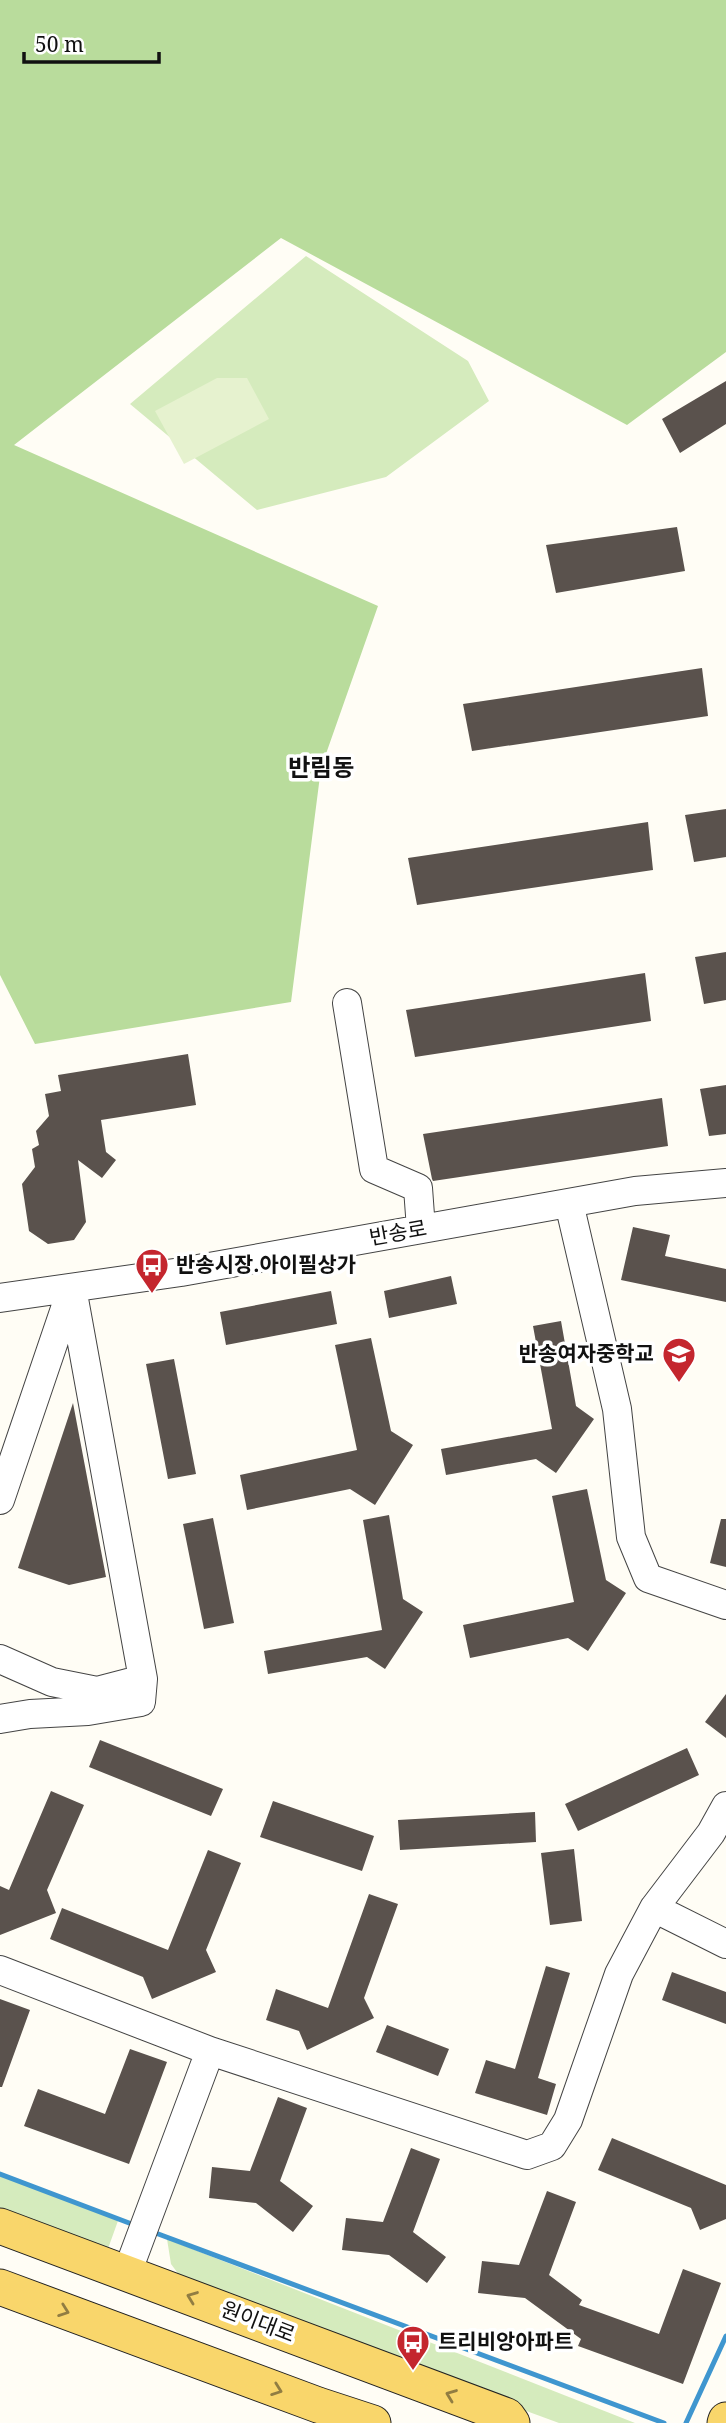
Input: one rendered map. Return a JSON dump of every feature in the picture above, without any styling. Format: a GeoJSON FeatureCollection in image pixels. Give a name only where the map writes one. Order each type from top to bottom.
{"type":"FeatureCollection","features":[{"type":"Feature","properties":{"kind":"main road","name":"원이대로"},"geometry":{"type":"LineString","coordinates":[[0,2226],[507,2416],[512,2423]]}},
{"type":"Feature","properties":{"kind":"main road"},"geometry":{"type":"LineString","coordinates":[[0,2287],[373,2423]]}},
{"type":"Feature","properties":{"kind":"street"},"geometry":{"type":"LineString","coordinates":[[347,1003],[374,1169],[418,1188],[421,1229]]}},
{"type":"Feature","properties":{"kind":"street","name":"반송로"},"geometry":{"type":"LineString","coordinates":[[0,1298],[181,1272],[635,1191],[726,1184]]}},
{"type":"Feature","properties":{"kind":"street"},"geometry":{"type":"LineString","coordinates":[[569,1203],[617,1409],[631,1536],[648,1578],[726,1605]]}},
{"type":"Feature","properties":{"kind":"street"},"geometry":{"type":"LineString","coordinates":[[0,1500],[72,1288]]}},
{"type":"Feature","properties":{"kind":"street"},"geometry":{"type":"LineString","coordinates":[[0,1719],[30,1714],[88,1712],[141,1702],[143,1679],[72,1288]]}},
{"type":"Feature","properties":{"kind":"street"},"geometry":{"type":"LineString","coordinates":[[0,1659],[52,1682],[97,1691],[143,1679]]}},
{"type":"Feature","properties":{"kind":"street"},"geometry":{"type":"LineString","coordinates":[[0,1970],[210,2052],[527,2155],[552,2146],[568,2120],[618,1973],[654,1908],[711,1833],[726,1806]]}},
{"type":"Feature","properties":{"kind":"street"},"geometry":{"type":"LineString","coordinates":[[654,1908],[726,1944]]}},
{"type":"Feature","properties":{"kind":"street"},"geometry":{"type":"LineString","coordinates":[[127,2273],[210,2052]]}},
{"type":"Feature","properties":{"kind":"green space"},"geometry":{"type":"Polygon","coordinates":[[[0,0],[726,0],[726,352],[627,425],[281,238],[14,445],[378,606],[321,768],[291,1002],[35,1044],[0,975],[0,0]]]}},
{"type":"Feature","properties":{"kind":"green space"},"geometry":{"type":"Polygon","coordinates":[[[306,256],[468,361],[489,401],[386,477],[257,510],[130,404],[306,256]]]}},
{"type":"Feature","properties":{"kind":"green space"},"geometry":{"type":"Polygon","coordinates":[[[217,378],[247,378],[269,419],[184,464],[155,411],[217,378]]]}},
{"type":"Feature","properties":{"kind":"green space"},"geometry":{"type":"Polygon","coordinates":[[[0,2172],[119,2218],[105,2257],[0,2219],[0,2172]]]}},
{"type":"Feature","properties":{"kind":"green space"},"geometry":{"type":"Polygon","coordinates":[[[167,2239],[635,2423],[559,2423],[188,2287],[171,2264],[167,2239]]]}},
{"type":"Feature","properties":{"kind":"building"},"geometry":{"type":"Polygon","coordinates":[[[726,381],[726,424],[680,453],[662,419],[726,381]]]}},
{"type":"Feature","properties":{"kind":"building"},"geometry":{"type":"Polygon","coordinates":[[[677,527],[685,571],[556,593],[546,545],[677,527]]]}},
{"type":"Feature","properties":{"kind":"building"},"geometry":{"type":"Polygon","coordinates":[[[702,668],[708,716],[472,751],[463,704],[702,668]]]}},
{"type":"Feature","properties":{"kind":"building"},"geometry":{"type":"Polygon","coordinates":[[[726,809],[726,857],[694,862],[685,815],[726,809]]]}},
{"type":"Feature","properties":{"kind":"building"},"geometry":{"type":"Polygon","coordinates":[[[648,822],[653,870],[417,905],[408,858],[648,822]]]}},
{"type":"Feature","properties":{"kind":"building"},"geometry":{"type":"Polygon","coordinates":[[[726,952],[726,1000],[704,1004],[695,957],[726,952]]]}},
{"type":"Feature","properties":{"kind":"building"},"geometry":{"type":"Polygon","coordinates":[[[645,973],[651,1021],[415,1057],[406,1010],[645,973]]]}},
{"type":"Feature","properties":{"kind":"building"},"geometry":{"type":"Polygon","coordinates":[[[188,1054],[196,1105],[101,1120],[106,1152],[116,1160],[102,1178],[78,1160],[86,1222],[74,1240],[48,1244],[29,1231],[22,1184],[35,1167],[32,1149],[39,1145],[36,1131],[49,1116],[45,1094],[61,1091],[58,1075],[188,1054]]]}},
{"type":"Feature","properties":{"kind":"building"},"geometry":{"type":"Polygon","coordinates":[[[726,1085],[726,1134],[709,1136],[700,1089],[726,1085]]]}},
{"type":"Feature","properties":{"kind":"building"},"geometry":{"type":"Polygon","coordinates":[[[662,1098],[668,1146],[433,1181],[432,1179],[423,1134],[662,1098]]]}},
{"type":"Feature","properties":{"kind":"building"},"geometry":{"type":"Polygon","coordinates":[[[633,1227],[670,1235],[665,1256],[726,1269],[726,1302],[621,1280],[633,1227]]]}},
{"type":"Feature","properties":{"kind":"building"},"geometry":{"type":"Polygon","coordinates":[[[451,1276],[457,1304],[389,1318],[384,1291],[451,1276]]]}},
{"type":"Feature","properties":{"kind":"building"},"geometry":{"type":"Polygon","coordinates":[[[331,1291],[337,1324],[226,1345],[220,1312],[331,1291]]]}},
{"type":"Feature","properties":{"kind":"building"},"geometry":{"type":"Polygon","coordinates":[[[561,1321],[576,1406],[594,1419],[556,1473],[536,1459],[446,1475],[441,1449],[552,1429],[533,1326],[561,1321]]]}},
{"type":"Feature","properties":{"kind":"building"},"geometry":{"type":"Polygon","coordinates":[[[371,1338],[391,1431],[413,1445],[375,1505],[350,1489],[247,1510],[240,1475],[357,1450],[335,1345],[371,1338]]]}},
{"type":"Feature","properties":{"kind":"building"},"geometry":{"type":"Polygon","coordinates":[[[174,1359],[196,1474],[168,1479],[146,1364],[174,1359]]]}},
{"type":"Feature","properties":{"kind":"building"},"geometry":{"type":"Polygon","coordinates":[[[73,1403],[106,1577],[69,1585],[18,1568],[73,1403]]]}},
{"type":"Feature","properties":{"kind":"building"},"geometry":{"type":"Polygon","coordinates":[[[587,1489],[606,1580],[626,1593],[588,1651],[568,1638],[470,1658],[463,1625],[574,1602],[552,1496],[587,1489]]]}},
{"type":"Feature","properties":{"kind":"building"},"geometry":{"type":"Polygon","coordinates":[[[389,1515],[403,1599],[423,1612],[385,1669],[367,1657],[268,1674],[264,1651],[382,1630],[363,1520],[389,1515]]]}},
{"type":"Feature","properties":{"kind":"building"},"geometry":{"type":"Polygon","coordinates":[[[213,1518],[234,1623],[204,1629],[183,1524],[213,1518]]]}},
{"type":"Feature","properties":{"kind":"building"},"geometry":{"type":"Polygon","coordinates":[[[721,1519],[726,1519],[726,1567],[710,1563],[721,1519]]]}},
{"type":"Feature","properties":{"kind":"building"},"geometry":{"type":"Polygon","coordinates":[[[726,1694],[726,1738],[705,1722],[726,1694]]]}},
{"type":"Feature","properties":{"kind":"building"},"geometry":{"type":"Polygon","coordinates":[[[100,1740],[223,1789],[211,1816],[89,1767],[100,1740]]]}},
{"type":"Feature","properties":{"kind":"building"},"geometry":{"type":"Polygon","coordinates":[[[687,1748],[699,1775],[578,1831],[565,1804],[687,1748]]]}},
{"type":"Feature","properties":{"kind":"building"},"geometry":{"type":"Polygon","coordinates":[[[51,1791],[84,1805],[47,1890],[56,1913],[0,1935],[0,1886],[9,1890],[51,1791]]]}},
{"type":"Feature","properties":{"kind":"building"},"geometry":{"type":"Polygon","coordinates":[[[273,1801],[374,1836],[362,1871],[260,1837],[273,1801]]]}},
{"type":"Feature","properties":{"kind":"building"},"geometry":{"type":"Polygon","coordinates":[[[535,1812],[536,1842],[400,1850],[398,1820],[535,1812]]]}},
{"type":"Feature","properties":{"kind":"building"},"geometry":{"type":"Polygon","coordinates":[[[574,1849],[582,1921],[550,1925],[541,1853],[574,1849]]]}},
{"type":"Feature","properties":{"kind":"building"},"geometry":{"type":"Polygon","coordinates":[[[208,1850],[241,1863],[206,1950],[216,1972],[152,1999],[143,1977],[50,1939],[62,1908],[168,1950],[208,1850]]]}},
{"type":"Feature","properties":{"kind":"building"},"geometry":{"type":"Polygon","coordinates":[[[369,1894],[398,1904],[364,1998],[374,2018],[307,2050],[299,2031],[266,2020],[276,1989],[328,2008],[369,1894]]]}},
{"type":"Feature","properties":{"kind":"building"},"geometry":{"type":"Polygon","coordinates":[[[546,1966],[570,1973],[538,2078],[556,2084],[547,2115],[475,2093],[486,2060],[515,2069],[546,1966]]]}},
{"type":"Feature","properties":{"kind":"building"},"geometry":{"type":"Polygon","coordinates":[[[672,1972],[726,1992],[726,2024],[662,2000],[672,1972]]]}},
{"type":"Feature","properties":{"kind":"building"},"geometry":{"type":"Polygon","coordinates":[[[0,1999],[30,2010],[2,2087],[0,2087],[0,1999]]]}},
{"type":"Feature","properties":{"kind":"building"},"geometry":{"type":"Polygon","coordinates":[[[387,2025],[449,2049],[438,2076],[376,2052],[387,2025]]]}},
{"type":"Feature","properties":{"kind":"building"},"geometry":{"type":"Polygon","coordinates":[[[130,2049],[167,2062],[129,2164],[24,2126],[38,2089],[105,2114],[130,2049]]]}},
{"type":"Feature","properties":{"kind":"building"},"geometry":{"type":"Polygon","coordinates":[[[278,2097],[307,2108],[280,2181],[313,2206],[293,2232],[256,2203],[209,2198],[212,2167],[250,2171],[278,2097]]]}},
{"type":"Feature","properties":{"kind":"building"},"geometry":{"type":"Polygon","coordinates":[[[612,2138],[726,2185],[726,2219],[700,2230],[691,2208],[598,2170],[612,2138]]]}},
{"type":"Feature","properties":{"kind":"building"},"geometry":{"type":"Polygon","coordinates":[[[411,2148],[440,2159],[413,2232],[446,2257],[427,2283],[389,2255],[342,2250],[346,2218],[383,2222],[411,2148]]]}},
{"type":"Feature","properties":{"kind":"building"},"geometry":{"type":"Polygon","coordinates":[[[547,2191],[576,2202],[549,2275],[582,2300],[579,2305],[659,2334],[683,2269],[721,2283],[683,2384],[578,2346],[581,2339],[525,2298],[478,2293],[482,2261],[519,2265],[547,2191]]]}},
{"type":"Feature","properties":{"kind":"waterway"},"geometry":{"type":"LineString","coordinates":[[0,2174],[137,2226]]}},
{"type":"Feature","properties":{"kind":"waterway"},"geometry":{"type":"LineString","coordinates":[[153,2232],[664,2423]]}},
{"type":"Feature","properties":{"kind":"waterway"},"geometry":{"type":"LineString","coordinates":[[686,2423],[726,2336]]}},
{"type":"Feature","properties":{"kind":"place","name":"반송시장.아이필상가"},"geometry":{"type":"Point","coordinates":[152,1295]}},
{"type":"Feature","properties":{"kind":"place","name":"반송여자중학교"},"geometry":{"type":"Point","coordinates":[679,1384]}},
{"type":"Feature","properties":{"kind":"place","name":"트리비앙아파트"},"geometry":{"type":"Point","coordinates":[413,2372]}},
{"type":"Feature","properties":{"kind":"district","name":"반림동"},"geometry":{"type":"Point","coordinates":[321,768]}}]}
